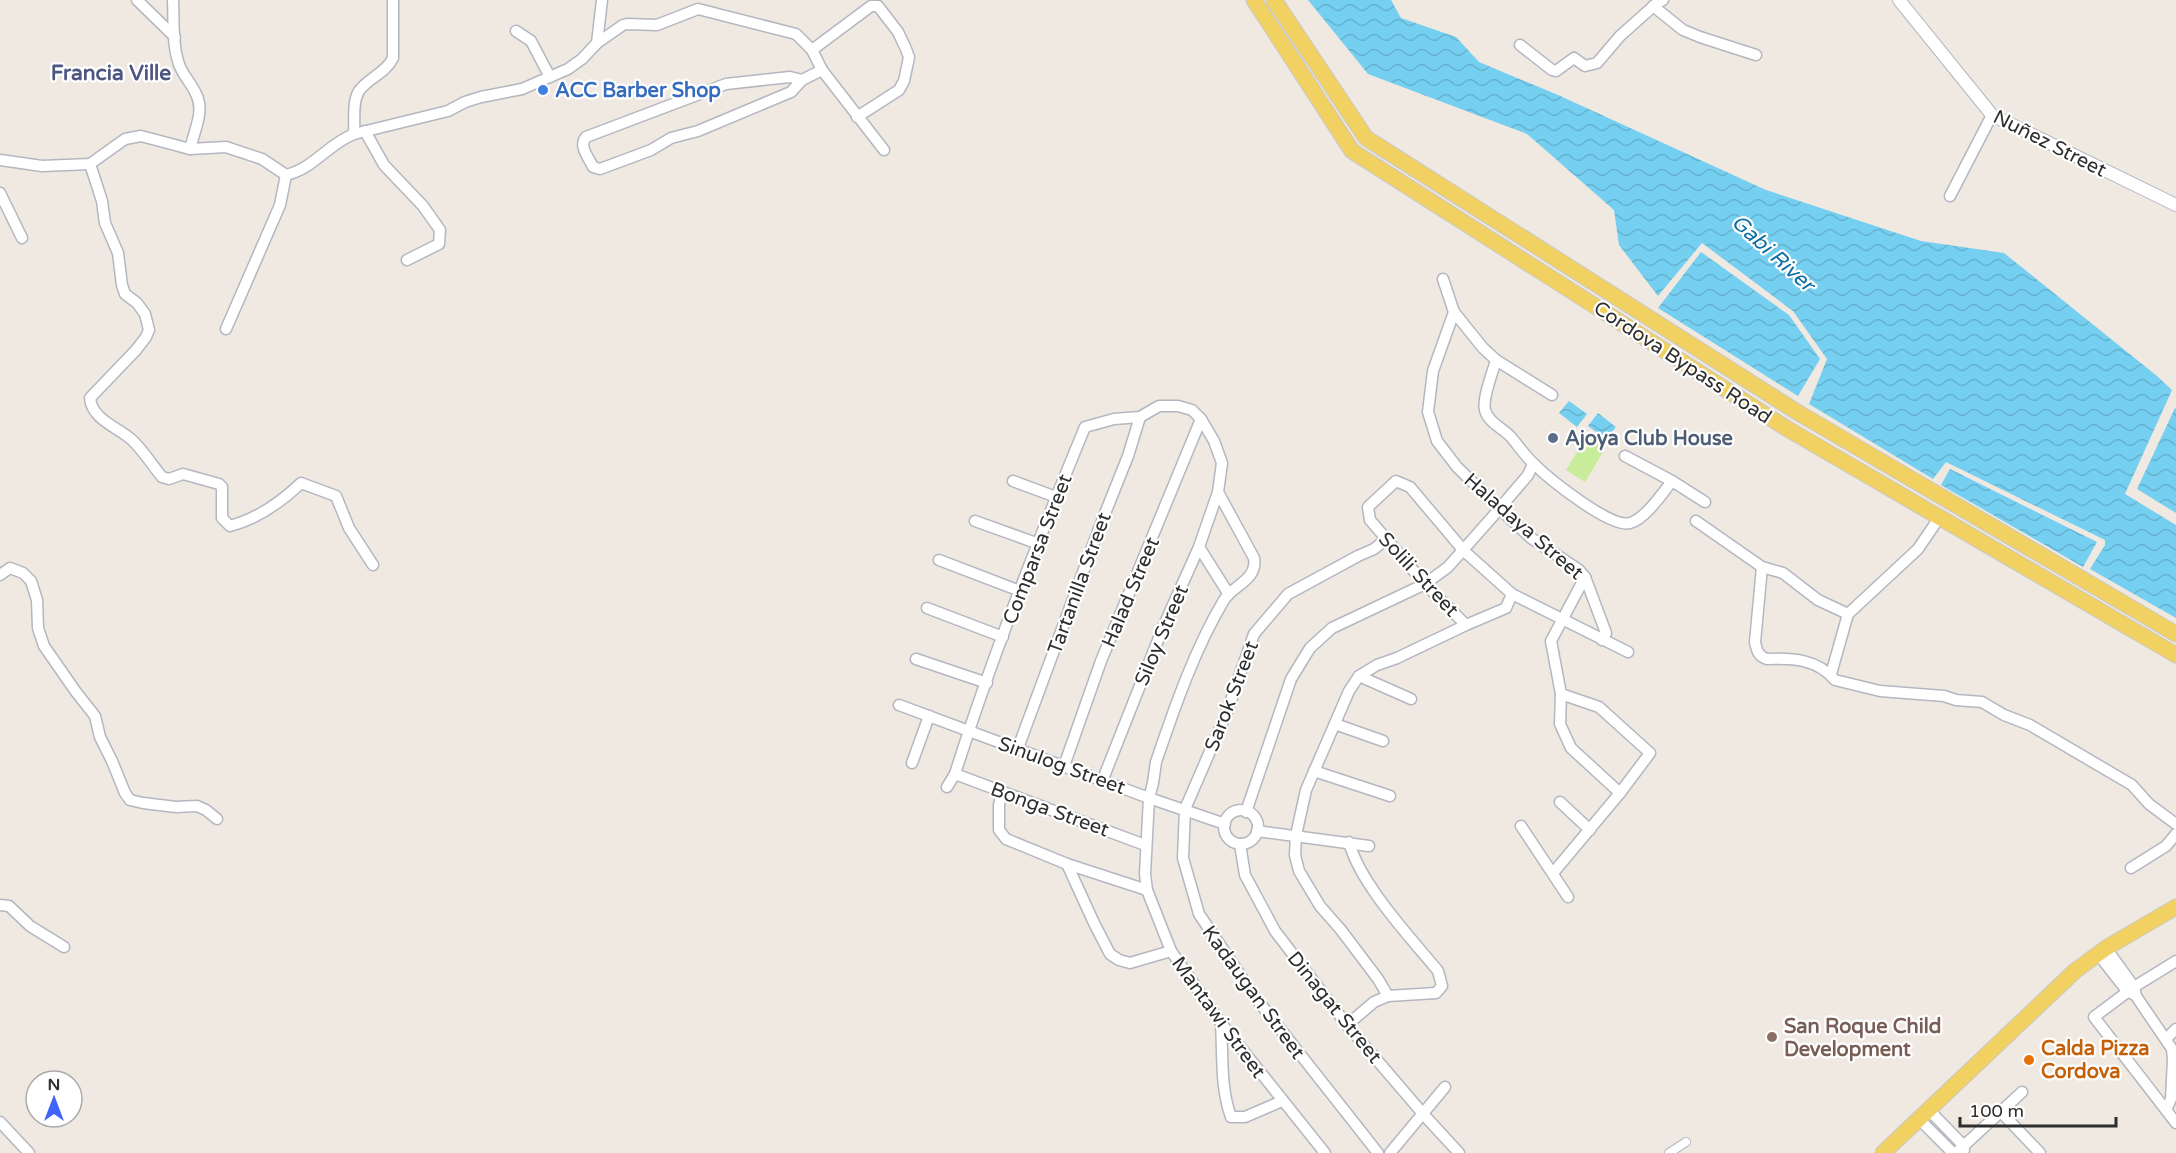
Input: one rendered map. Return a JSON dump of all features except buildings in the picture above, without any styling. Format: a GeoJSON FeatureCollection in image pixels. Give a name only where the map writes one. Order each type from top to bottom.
{"type":"FeatureCollection","features":[{"type":"Feature","properties":{"kind":"main road","name":"Cordova Bypass Road"},"geometry":{"type":"LineString","coordinates":[[1254,0],[1352,151],[1786,428],[2176,655]]}},
{"type":"Feature","properties":{"kind":"main road","name":"Cordova Bypass Road"},"geometry":{"type":"LineString","coordinates":[[1274,0],[1366,138],[1797,412],[2176,634]]}},
{"type":"Feature","properties":{"kind":"main road"},"geometry":{"type":"LineString","coordinates":[[1703,375],[1713,359]]}},
{"type":"Feature","properties":{"kind":"main road"},"geometry":{"type":"LineString","coordinates":[[1882,1153],[2075,971],[2102,951],[2176,907]]}},
{"type":"Feature","properties":{"kind":"street"},"geometry":{"type":"LineString","coordinates":[[137,0],[175,37]]}},
{"type":"Feature","properties":{"kind":"street"},"geometry":{"type":"LineString","coordinates":[[173,0],[175,50],[178,63],[182,74],[197,94],[199,108],[190,149]]}},
{"type":"Feature","properties":{"kind":"street"},"geometry":{"type":"LineString","coordinates":[[393,0],[393,58],[390,65],[360,90],[356,99],[359,132],[384,165],[423,206],[440,230],[439,244],[407,260]]}},
{"type":"Feature","properties":{"kind":"street"},"geometry":{"type":"LineString","coordinates":[[597,43],[602,0]]}},
{"type":"Feature","properties":{"kind":"street"},"geometry":{"type":"LineString","coordinates":[[1520,45],[1552,70],[1559,70],[1574,58],[1590,67],[1597,63],[1620,36],[1653,6],[1663,0]]}},
{"type":"Feature","properties":{"kind":"street","name":"Nuñez Street"},"geometry":{"type":"LineString","coordinates":[[1899,0],[1992,115],[2176,205]]}},
{"type":"Feature","properties":{"kind":"street"},"geometry":{"type":"LineString","coordinates":[[286,175],[304,169],[340,139],[359,132],[448,111],[465,102],[522,89],[582,59],[597,43],[627,24],[657,25],[700,4],[796,34],[812,50],[822,70],[884,150]]}},
{"type":"Feature","properties":{"kind":"street"},"geometry":{"type":"LineString","coordinates":[[812,50],[871,6],[878,6],[898,32],[909,57],[904,81],[899,90],[857,117]]}},
{"type":"Feature","properties":{"kind":"street"},"geometry":{"type":"LineString","coordinates":[[1653,6],[1683,30],[1756,55]]}},
{"type":"Feature","properties":{"kind":"street"},"geometry":{"type":"LineString","coordinates":[[516,31],[531,41],[550,77]]}},
{"type":"Feature","properties":{"kind":"street"},"geometry":{"type":"LineString","coordinates":[[802,80],[790,77],[726,84],[586,137],[583,146],[593,167],[600,169],[651,150],[670,138],[698,131],[791,92],[802,80],[822,70]]}},
{"type":"Feature","properties":{"kind":"street"},"geometry":{"type":"LineString","coordinates":[[1950,196],[1992,115]]}},
{"type":"Feature","properties":{"kind":"street"},"geometry":{"type":"LineString","coordinates":[[0,160],[42,166],[90,164],[125,139],[141,136],[190,149],[226,147],[262,159],[286,175]]}},
{"type":"Feature","properties":{"kind":"street"},"geometry":{"type":"LineString","coordinates":[[90,164],[102,201],[105,223],[118,253],[125,294],[137,303],[145,314],[149,330],[146,338],[136,350],[90,398],[96,414],[132,441],[162,477],[169,479],[183,474],[222,487],[222,518],[230,526],[244,523],[273,506],[301,483],[336,496],[349,528],[373,565]]}},
{"type":"Feature","properties":{"kind":"street"},"geometry":{"type":"LineString","coordinates":[[226,329],[280,205],[286,175]]}},
{"type":"Feature","properties":{"kind":"street"},"geometry":{"type":"LineString","coordinates":[[0,193],[22,238]]}},
{"type":"Feature","properties":{"kind":"street"},"geometry":{"type":"LineString","coordinates":[[1443,279],[1454,312],[1483,348],[1496,360],[1552,395]]}},
{"type":"Feature","properties":{"kind":"street","name":"Haladaya Street"},"geometry":{"type":"LineString","coordinates":[[1454,312],[1433,371],[1428,412],[1437,441],[1457,466],[1531,538],[1579,570],[1585,577],[1606,633],[1602,640]]}},
{"type":"Feature","properties":{"kind":"street"},"geometry":{"type":"LineString","coordinates":[[1496,360],[1485,409],[1489,418],[1509,435],[1533,464],[1579,501],[1619,524],[1629,524],[1637,520],[1672,481]]}},
{"type":"Feature","properties":{"kind":"street","name":"Comparsa Street"},"geometry":{"type":"LineString","coordinates":[[947,787],[955,774],[968,731],[1020,591],[1084,427],[1114,419],[1140,417],[1159,406],[1178,406],[1192,410],[1201,419]]}},
{"type":"Feature","properties":{"kind":"street","name":"Tartanilla Street"},"geometry":{"type":"LineString","coordinates":[[1018,748],[1128,456],[1140,417]]}},
{"type":"Feature","properties":{"kind":"street","name":"Siloy Street"},"geometry":{"type":"LineString","coordinates":[[1103,779],[1164,625],[1198,547],[1218,492],[1222,463],[1214,441],[1201,419]]}},
{"type":"Feature","properties":{"kind":"street","name":"Halad Street"},"geometry":{"type":"LineString","coordinates":[[1064,766],[1101,662],[1201,419]]}},
{"type":"Feature","properties":{"kind":"street"},"geometry":{"type":"LineString","coordinates":[[1625,456],[1705,502]]}},
{"type":"Feature","properties":{"kind":"street"},"geometry":{"type":"LineString","coordinates":[[1246,812],[1291,679],[1310,648],[1332,628],[1425,584],[1448,567],[1500,509],[1528,475],[1533,464]]}},
{"type":"Feature","properties":{"kind":"street"},"geometry":{"type":"LineString","coordinates":[[1013,481],[1056,496]]}},
{"type":"Feature","properties":{"kind":"street","name":"Solili Street"},"geometry":{"type":"LineString","coordinates":[[1464,551],[1410,487],[1396,481],[1368,507],[1370,520],[1385,540],[1466,625]]}},
{"type":"Feature","properties":{"kind":"street"},"geometry":{"type":"LineString","coordinates":[[1198,547],[1228,593],[1249,577],[1255,568],[1255,563],[1218,492]]}},
{"type":"Feature","properties":{"kind":"street"},"geometry":{"type":"LineString","coordinates":[[1831,674],[1848,614],[1918,549],[1939,518]]}},
{"type":"Feature","properties":{"kind":"street"},"geometry":{"type":"LineString","coordinates":[[975,521],[1039,544]]}},
{"type":"Feature","properties":{"kind":"street"},"geometry":{"type":"LineString","coordinates":[[1696,521],[1762,567],[1783,573],[1818,600],[1848,614]]}},
{"type":"Feature","properties":{"kind":"street","name":"Sarok Street"},"geometry":{"type":"LineString","coordinates":[[1185,809],[1227,712],[1254,634],[1288,594],[1374,549],[1385,540]]}},
{"type":"Feature","properties":{"kind":"street"},"geometry":{"type":"LineString","coordinates":[[1464,551],[1512,594],[1628,652]]}},
{"type":"Feature","properties":{"kind":"street"},"geometry":{"type":"LineString","coordinates":[[939,560],[1020,591]]}},
{"type":"Feature","properties":{"kind":"street"},"geometry":{"type":"LineString","coordinates":[[1762,567],[1755,642],[1758,653],[1767,659],[1805,660],[1831,674],[1835,680],[1848,685],[1880,691],[1944,696],[1956,700],[1982,702],[2004,716],[2030,725],[2132,785],[2149,804],[2176,824]]}},
{"type":"Feature","properties":{"kind":"street"},"geometry":{"type":"LineString","coordinates":[[0,575],[9,568],[23,573],[31,581],[37,600],[38,628],[44,646],[95,716],[100,737],[130,800],[162,806],[197,806],[217,819]]}},
{"type":"Feature","properties":{"kind":"street"},"geometry":{"type":"LineString","coordinates":[[1585,577],[1551,641],[1561,694],[1560,724],[1571,748],[1620,793]]}},
{"type":"Feature","properties":{"kind":"street","name":"Mantawi Street"},"geometry":{"type":"LineString","coordinates":[[1228,593],[1203,639],[1156,762],[1149,798],[1145,845],[1147,890],[1171,951],[1221,1023],[1324,1153]]}},
{"type":"Feature","properties":{"kind":"street"},"geometry":{"type":"LineString","coordinates":[[1388,996],[1341,930],[1320,906],[1299,871],[1295,855],[1296,835],[1306,790],[1349,691],[1359,676],[1377,665],[1506,608],[1512,594]]}},
{"type":"Feature","properties":{"kind":"street"},"geometry":{"type":"LineString","coordinates":[[927,608],[1003,637]]}},
{"type":"Feature","properties":{"kind":"street"},"geometry":{"type":"LineString","coordinates":[[915,659],[987,683]]}},
{"type":"Feature","properties":{"kind":"street"},"geometry":{"type":"LineString","coordinates":[[1359,676],[1411,699]]}},
{"type":"Feature","properties":{"kind":"street"},"geometry":{"type":"LineString","coordinates":[[1553,873],[1620,793],[1650,753],[1599,707],[1561,694]]}},
{"type":"Feature","properties":{"kind":"street","name":"Sinulog Street"},"geometry":{"type":"LineString","coordinates":[[899,705],[1225,824]]}},
{"type":"Feature","properties":{"kind":"street"},"geometry":{"type":"LineString","coordinates":[[912,763],[929,716]]}},
{"type":"Feature","properties":{"kind":"street"},"geometry":{"type":"LineString","coordinates":[[1335,724],[1383,741]]}},
{"type":"Feature","properties":{"kind":"street"},"geometry":{"type":"LineString","coordinates":[[1314,771],[1390,796]]}},
{"type":"Feature","properties":{"kind":"street","name":"Bonga Street"},"geometry":{"type":"LineString","coordinates":[[955,774],[1145,845]]}},
{"type":"Feature","properties":{"kind":"street"},"geometry":{"type":"LineString","coordinates":[[1002,792],[999,805],[999,830],[1006,839],[1067,864],[1147,890]]}},
{"type":"Feature","properties":{"kind":"street"},"geometry":{"type":"LineString","coordinates":[[1560,802],[1590,830]]}},
{"type":"Feature","properties":{"kind":"street","name":"Kadaugan Street"},"geometry":{"type":"LineString","coordinates":[[1185,809],[1182,858],[1198,914],[1255,997],[1378,1153]]}},
{"type":"Feature","properties":{"kind":"street"},"geometry":{"type":"LineString","coordinates":[[1246,812],[1254,818],[1257,831],[1251,841],[1235,843],[1226,836],[1225,824],[1232,814],[1246,812]]}},
{"type":"Feature","properties":{"kind":"street"},"geometry":{"type":"LineString","coordinates":[[1521,826],[1568,897]]}},
{"type":"Feature","properties":{"kind":"street"},"geometry":{"type":"LineString","coordinates":[[1257,831],[1369,846]]}},
{"type":"Feature","properties":{"kind":"street"},"geometry":{"type":"LineString","coordinates":[[2130,868],[2166,846],[2176,834]]}},
{"type":"Feature","properties":{"kind":"street"},"geometry":{"type":"LineString","coordinates":[[1347,1025],[1374,1002],[1388,996],[1436,993],[1442,986],[1438,971],[1372,888],[1354,859],[1349,843]]}},
{"type":"Feature","properties":{"kind":"street","name":"Dinagat Street"},"geometry":{"type":"LineString","coordinates":[[1240,844],[1245,875],[1275,931],[1347,1025],[1459,1153]]}},
{"type":"Feature","properties":{"kind":"street"},"geometry":{"type":"LineString","coordinates":[[1067,864],[1110,954],[1130,963],[1171,951]]}},
{"type":"Feature","properties":{"kind":"street"},"geometry":{"type":"LineString","coordinates":[[0,905],[9,906],[30,926],[64,947]]}},
{"type":"Feature","properties":{"kind":"street"},"geometry":{"type":"LineString","coordinates":[[2102,951],[2167,1038],[2172,1049],[2171,1099],[2166,1110]]}},
{"type":"Feature","properties":{"kind":"street"},"geometry":{"type":"LineString","coordinates":[[2176,961],[2094,1017],[2176,1123]]}},
{"type":"Feature","properties":{"kind":"street"},"geometry":{"type":"LineString","coordinates":[[1221,1023],[1224,1085],[1231,1117],[1245,1117],[1282,1101]]}},
{"type":"Feature","properties":{"kind":"street"},"geometry":{"type":"LineString","coordinates":[[2167,1038],[2176,1029]]}},
{"type":"Feature","properties":{"kind":"street"},"geometry":{"type":"LineString","coordinates":[[1390,1153],[1445,1087]]}},
{"type":"Feature","properties":{"kind":"street"},"geometry":{"type":"LineString","coordinates":[[1923,1114],[1959,1151],[2022,1092]]}},
{"type":"Feature","properties":{"kind":"street"},"geometry":{"type":"LineString","coordinates":[[2000,1111],[2040,1153]]}},
{"type":"Feature","properties":{"kind":"street"},"geometry":{"type":"LineString","coordinates":[[0,1122],[29,1153]]}},
{"type":"Feature","properties":{"kind":"street"},"geometry":{"type":"LineString","coordinates":[[1669,1153],[1686,1142]]}},
{"type":"Feature","properties":{"kind":"green space"},"geometry":{"type":"Polygon","coordinates":[[[1587,436],[1606,447],[1585,482],[1566,470],[1587,436]]]}},
{"type":"Feature","properties":{"kind":"water","name":"Gabi River"},"geometry":{"type":"Polygon","coordinates":[[[1308,0],[1391,0],[1401,18],[1456,37],[1479,62],[1558,95],[1766,190],[1921,241],[2004,253],[2172,390],[2125,494],[2176,525],[2176,618],[2090,569],[2105,545],[2105,540],[1946,462],[1933,479],[1809,404],[1827,359],[1793,311],[1702,243],[1658,296],[1619,245],[1614,210],[1527,134],[1368,74],[1308,0]]]}},
{"type":"Feature","properties":{"kind":"water"},"geometry":{"type":"Polygon","coordinates":[[[1701,252],[1789,315],[1820,359],[1798,396],[1658,308],[1701,252]]]}},
{"type":"Feature","properties":{"kind":"water"},"geometry":{"type":"Polygon","coordinates":[[[1569,401],[1587,414],[1577,427],[1559,413],[1569,401]]]}},
{"type":"Feature","properties":{"kind":"water"},"geometry":{"type":"Polygon","coordinates":[[[2176,409],[2176,513],[2137,489],[2176,409]]]}},
{"type":"Feature","properties":{"kind":"water"},"geometry":{"type":"Polygon","coordinates":[[[1598,413],[1616,427],[1606,439],[1588,426],[1598,413]]]}},
{"type":"Feature","properties":{"kind":"water"},"geometry":{"type":"Polygon","coordinates":[[[1950,469],[2097,542],[2083,567],[1941,485],[1950,469]]]}},
{"type":"Feature","properties":{"kind":"place","name":"ACC Barber Shop"},"geometry":{"type":"Point","coordinates":[543,90]}},
{"type":"Feature","properties":{"kind":"place","name":"Ajoya Club House"},"geometry":{"type":"Point","coordinates":[1553,438]}},
{"type":"Feature","properties":{"kind":"place","name":"San Roque Child Development"},"geometry":{"type":"Point","coordinates":[1772,1037]}},
{"type":"Feature","properties":{"kind":"place","name":"Calda Pizza Cordova"},"geometry":{"type":"Point","coordinates":[2029,1060]}},
{"type":"Feature","properties":{"kind":"district","name":"Francia Ville"},"geometry":{"type":"Point","coordinates":[111,73]}}]}
